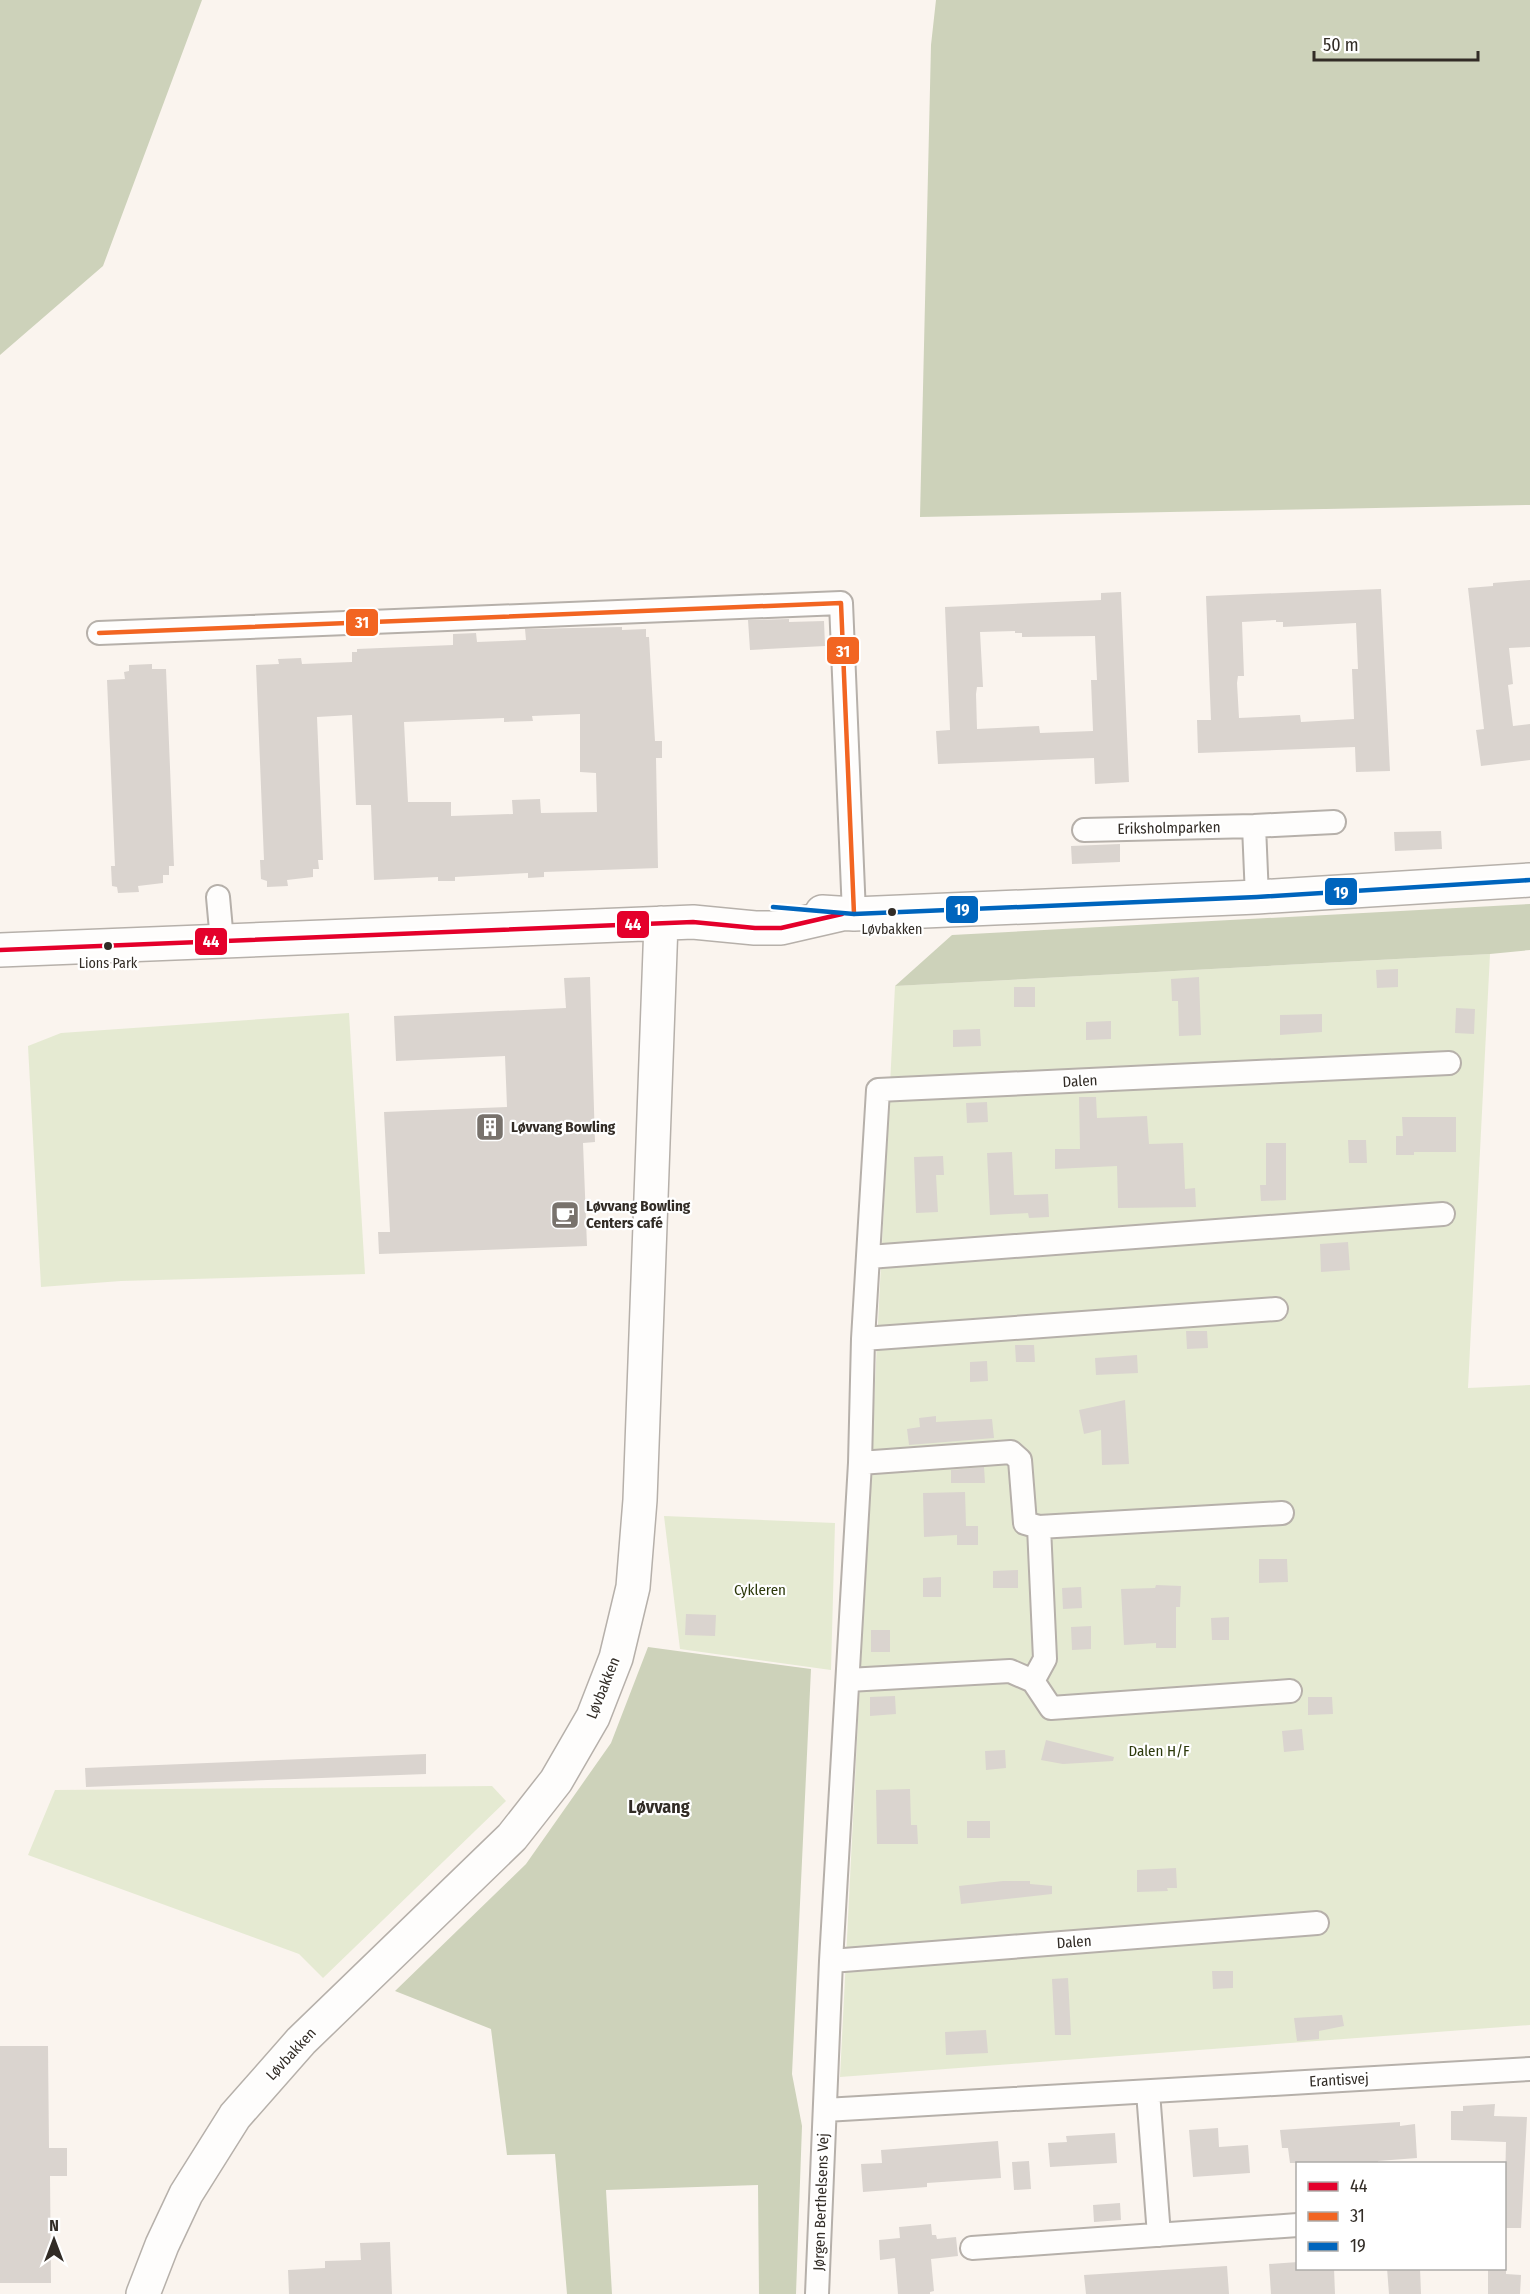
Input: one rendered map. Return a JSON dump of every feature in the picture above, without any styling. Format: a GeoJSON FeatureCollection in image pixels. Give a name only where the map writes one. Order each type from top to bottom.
{"type":"FeatureCollection","features":[{"type":"Feature","properties":{"kind":"street"},"geometry":{"type":"LineString","coordinates":[[99,633],[841,603],[848,914]]}},
{"type":"Feature","properties":{"kind":"street","name":"Eriksholmparken"},"geometry":{"type":"LineString","coordinates":[[1084,830],[1334,822]]}},
{"type":"Feature","properties":{"kind":"street"},"geometry":{"type":"LineString","coordinates":[[1254,826],[1257,897]]}},
{"type":"Feature","properties":{"kind":"street"},"geometry":{"type":"LineString","coordinates":[[0,950],[693,922],[781,928],[848,914],[1257,897],[1530,880]]}},
{"type":"Feature","properties":{"kind":"street"},"geometry":{"type":"LineString","coordinates":[[218,897],[222,941]]}},
{"type":"Feature","properties":{"kind":"street","name":"Løvbakken"},"geometry":{"type":"LineString","coordinates":[[143,2294],[162,2245],[186,2194],[235,2116],[301,2041],[512,1838],[555,1780],[593,1717],[616,1658],[633,1587],[640,1500],[661,923]]}},
{"type":"Feature","properties":{"kind":"street","name":"Dalen"},"geometry":{"type":"LineString","coordinates":[[825,2110],[831,1960],[860,1463],[863,1340],[878,1090],[1449,1064]]}},
{"type":"Feature","properties":{"kind":"street"},"geometry":{"type":"LineString","coordinates":[[869,1257],[1443,1214]]}},
{"type":"Feature","properties":{"kind":"street"},"geometry":{"type":"LineString","coordinates":[[863,1340],[1276,1309]]}},
{"type":"Feature","properties":{"kind":"street"},"geometry":{"type":"LineString","coordinates":[[860,1463],[1011,1452],[1020,1460],[1025,1523],[1039,1527],[1282,1513]]}},
{"type":"Feature","properties":{"kind":"street"},"geometry":{"type":"LineString","coordinates":[[1033,1681],[1045,1659],[1039,1527]]}},
{"type":"Feature","properties":{"kind":"street"},"geometry":{"type":"LineString","coordinates":[[848,1680],[1010,1671],[1033,1681],[1051,1708],[1290,1691]]}},
{"type":"Feature","properties":{"kind":"street","name":"Dalen"},"geometry":{"type":"LineString","coordinates":[[831,1960],[1317,1923]]}},
{"type":"Feature","properties":{"kind":"street","name":"Erantisvej"},"geometry":{"type":"LineString","coordinates":[[825,2110],[1530,2069]]}},
{"type":"Feature","properties":{"kind":"street"},"geometry":{"type":"LineString","coordinates":[[1148,2092],[1159,2235]]}},
{"type":"Feature","properties":{"kind":"street","name":"Jørgen Berthelsens Vej"},"geometry":{"type":"LineString","coordinates":[[817,2294],[825,2110]]}},
{"type":"Feature","properties":{"kind":"street"},"geometry":{"type":"LineString","coordinates":[[972,2248],[1296,2225]]}},
{"type":"Feature","properties":{"kind":"green space"},"geometry":{"type":"Polygon","coordinates":[[[0,0],[202,0],[103,266],[0,355],[0,0]]]}},
{"type":"Feature","properties":{"kind":"green space"},"geometry":{"type":"Polygon","coordinates":[[[936,0],[1530,0],[1530,505],[920,517],[931,45],[936,0]]]}},
{"type":"Feature","properties":{"kind":"green space"},"geometry":{"type":"Polygon","coordinates":[[[1530,904],[1530,950],[895,986],[952,935],[1530,904]]]}},
{"type":"Feature","properties":{"kind":"green space","name":"Dalen H/F"},"geometry":{"type":"Polygon","coordinates":[[[1490,954],[1468,1388],[1530,1385],[1530,2025],[840,2077],[895,986],[1490,954]]]}},
{"type":"Feature","properties":{"kind":"green space"},"geometry":{"type":"Polygon","coordinates":[[[349,1013],[365,1274],[121,1281],[41,1287],[28,1046],[61,1033],[349,1013]]]}},
{"type":"Feature","properties":{"kind":"green space","name":"Cykleren"},"geometry":{"type":"Polygon","coordinates":[[[664,1516],[835,1523],[831,1670],[680,1649],[664,1516]]]}},
{"type":"Feature","properties":{"kind":"green space"},"geometry":{"type":"Polygon","coordinates":[[[648,1647],[811,1669],[792,2074],[802,2126],[796,2294],[759,2294],[758,2185],[606,2190],[612,2294],[567,2294],[555,2154],[507,2155],[491,2029],[395,1991],[526,1864],[611,1743],[648,1647]]]}},
{"type":"Feature","properties":{"kind":"green space"},"geometry":{"type":"Polygon","coordinates":[[[492,1786],[506,1801],[323,1978],[299,1954],[28,1855],[55,1790],[492,1786]]]}},
{"type":"Feature","properties":{"kind":"building"},"geometry":{"type":"Polygon","coordinates":[[[1530,580],[1530,647],[1509,648],[1513,684],[1508,685],[1513,726],[1530,724],[1530,760],[1481,766],[1476,730],[1484,729],[1468,588],[1530,580]]]}},
{"type":"Feature","properties":{"kind":"building"},"geometry":{"type":"Polygon","coordinates":[[[1381,589],[1390,771],[1356,772],[1355,747],[1198,753],[1197,720],[1211,720],[1206,596],[1381,589]],[[1276,620],[1242,622],[1244,676],[1238,676],[1237,683],[1239,718],[1300,715],[1301,722],[1354,719],[1352,669],[1358,669],[1356,623],[1283,627],[1283,622],[1276,622],[1276,620]]]}},
{"type":"Feature","properties":{"kind":"building"},"geometry":{"type":"Polygon","coordinates":[[[1121,592],[1129,782],[1095,784],[1094,758],[938,764],[936,731],[950,730],[945,607],[1101,600],[1101,593],[1121,592]],[[1015,631],[980,632],[983,687],[977,687],[976,694],[977,729],[1039,726],[1040,733],[1093,731],[1091,680],[1097,680],[1095,636],[1022,637],[1022,633],[1015,633],[1015,631]]]}},
{"type":"Feature","properties":{"kind":"building"},"geometry":{"type":"Polygon","coordinates":[[[789,619],[789,622],[824,621],[825,646],[750,650],[748,620],[789,619]]]}},
{"type":"Feature","properties":{"kind":"building"},"geometry":{"type":"Polygon","coordinates":[[[622,627],[622,630],[646,629],[646,637],[649,637],[655,741],[662,741],[662,758],[656,758],[658,868],[544,872],[544,877],[528,878],[528,873],[455,877],[455,881],[438,881],[438,877],[374,880],[371,805],[356,805],[352,715],[317,717],[323,860],[318,860],[319,869],[313,869],[313,877],[287,880],[288,886],[267,887],[267,881],[261,879],[260,860],[264,860],[256,665],[279,664],[278,659],[301,658],[302,664],[352,662],[352,652],[357,652],[357,649],[453,645],[453,634],[476,633],[477,642],[526,640],[525,629],[622,627]],[[580,714],[532,716],[533,721],[504,722],[504,718],[404,722],[408,802],[451,802],[451,816],[513,814],[512,800],[540,799],[541,813],[597,812],[596,773],[580,772],[580,714]]]}},
{"type":"Feature","properties":{"kind":"building"},"geometry":{"type":"Polygon","coordinates":[[[152,664],[152,669],[166,669],[174,866],[169,866],[169,875],[163,875],[163,883],[138,886],[139,892],[118,893],[117,887],[112,886],[111,866],[115,866],[107,680],[125,679],[124,672],[129,671],[129,665],[152,664]]]}},
{"type":"Feature","properties":{"kind":"building"},"geometry":{"type":"Polygon","coordinates":[[[1441,831],[1442,849],[1395,851],[1394,832],[1441,831]]]}},
{"type":"Feature","properties":{"kind":"building"},"geometry":{"type":"Polygon","coordinates":[[[1120,844],[1120,862],[1072,864],[1071,846],[1120,844]]]}},
{"type":"Feature","properties":{"kind":"building"},"geometry":{"type":"Polygon","coordinates":[[[1398,969],[1398,987],[1377,988],[1376,970],[1398,969]]]}},
{"type":"Feature","properties":{"kind":"building","name":"Løvvang Bowling"},"geometry":{"type":"Polygon","coordinates":[[[590,977],[595,1142],[583,1143],[587,1246],[379,1254],[378,1232],[390,1232],[384,1112],[507,1107],[505,1056],[396,1061],[394,1016],[566,1008],[564,978],[590,977]]]}},
{"type":"Feature","properties":{"kind":"building"},"geometry":{"type":"Polygon","coordinates":[[[1199,977],[1201,1035],[1179,1036],[1178,1001],[1172,1001],[1171,979],[1199,977]]]}},
{"type":"Feature","properties":{"kind":"building"},"geometry":{"type":"Polygon","coordinates":[[[1014,987],[1035,987],[1035,1007],[1014,1007],[1014,987]]]}},
{"type":"Feature","properties":{"kind":"building"},"geometry":{"type":"Polygon","coordinates":[[[1456,1008],[1475,1009],[1474,1034],[1455,1033],[1456,1008]]]}},
{"type":"Feature","properties":{"kind":"building"},"geometry":{"type":"Polygon","coordinates":[[[1322,1014],[1322,1032],[1280,1035],[1280,1015],[1322,1014]]]}},
{"type":"Feature","properties":{"kind":"building"},"geometry":{"type":"Polygon","coordinates":[[[1111,1021],[1111,1039],[1086,1040],[1086,1022],[1111,1021]]]}},
{"type":"Feature","properties":{"kind":"building"},"geometry":{"type":"Polygon","coordinates":[[[980,1029],[981,1046],[953,1047],[953,1030],[980,1029]]]}},
{"type":"Feature","properties":{"kind":"building"},"geometry":{"type":"Polygon","coordinates":[[[1079,1097],[1096,1097],[1097,1118],[1147,1116],[1149,1144],[1183,1143],[1185,1189],[1195,1188],[1196,1207],[1118,1208],[1117,1166],[1055,1169],[1055,1149],[1080,1149],[1079,1097]]]}},
{"type":"Feature","properties":{"kind":"building"},"geometry":{"type":"Polygon","coordinates":[[[987,1102],[988,1122],[967,1123],[966,1103],[987,1102]]]}},
{"type":"Feature","properties":{"kind":"building"},"geometry":{"type":"Polygon","coordinates":[[[1402,1117],[1456,1117],[1456,1152],[1414,1152],[1414,1155],[1396,1155],[1396,1136],[1403,1136],[1402,1117]]]}},
{"type":"Feature","properties":{"kind":"building"},"geometry":{"type":"Polygon","coordinates":[[[1348,1140],[1366,1140],[1367,1163],[1349,1163],[1348,1140]]]}},
{"type":"Feature","properties":{"kind":"building"},"geometry":{"type":"Polygon","coordinates":[[[1266,1143],[1286,1143],[1286,1200],[1261,1201],[1260,1185],[1266,1185],[1266,1143]]]}},
{"type":"Feature","properties":{"kind":"building"},"geometry":{"type":"Polygon","coordinates":[[[1012,1152],[1014,1195],[1048,1194],[1049,1217],[1029,1218],[1028,1213],[990,1215],[987,1153],[1012,1152]]]}},
{"type":"Feature","properties":{"kind":"building"},"geometry":{"type":"Polygon","coordinates":[[[943,1156],[944,1175],[936,1175],[938,1212],[916,1213],[914,1157],[943,1156]]]}},
{"type":"Feature","properties":{"kind":"building"},"geometry":{"type":"Polygon","coordinates":[[[1348,1242],[1350,1270],[1321,1272],[1320,1244],[1348,1242]]]}},
{"type":"Feature","properties":{"kind":"building"},"geometry":{"type":"Polygon","coordinates":[[[1186,1331],[1207,1331],[1208,1348],[1187,1349],[1186,1331]]]}},
{"type":"Feature","properties":{"kind":"building"},"geometry":{"type":"Polygon","coordinates":[[[1015,1345],[1034,1345],[1035,1362],[1016,1362],[1015,1345]]]}},
{"type":"Feature","properties":{"kind":"building"},"geometry":{"type":"Polygon","coordinates":[[[1137,1355],[1138,1373],[1096,1375],[1095,1358],[1137,1355]]]}},
{"type":"Feature","properties":{"kind":"building"},"geometry":{"type":"Polygon","coordinates":[[[987,1361],[988,1381],[970,1382],[970,1362],[987,1361]]]}},
{"type":"Feature","properties":{"kind":"building"},"geometry":{"type":"Polygon","coordinates":[[[1125,1400],[1129,1464],[1102,1465],[1101,1430],[1084,1434],[1079,1410],[1125,1400]]]}},
{"type":"Feature","properties":{"kind":"building"},"geometry":{"type":"Polygon","coordinates":[[[936,1416],[936,1422],[992,1419],[994,1438],[909,1445],[907,1429],[920,1427],[919,1418],[936,1416]]]}},
{"type":"Feature","properties":{"kind":"building"},"geometry":{"type":"Polygon","coordinates":[[[984,1467],[985,1483],[951,1483],[951,1470],[984,1467]]]}},
{"type":"Feature","properties":{"kind":"building"},"geometry":{"type":"Polygon","coordinates":[[[965,1492],[966,1526],[978,1526],[978,1545],[957,1545],[957,1535],[924,1537],[923,1493],[965,1492]]]}},
{"type":"Feature","properties":{"kind":"building"},"geometry":{"type":"Polygon","coordinates":[[[1259,1559],[1287,1559],[1288,1582],[1259,1583],[1259,1559]]]}},
{"type":"Feature","properties":{"kind":"building"},"geometry":{"type":"Polygon","coordinates":[[[1018,1570],[1018,1588],[993,1588],[993,1571],[1018,1570]]]}},
{"type":"Feature","properties":{"kind":"building"},"geometry":{"type":"Polygon","coordinates":[[[941,1577],[941,1597],[923,1597],[923,1578],[941,1577]]]}},
{"type":"Feature","properties":{"kind":"building"},"geometry":{"type":"Polygon","coordinates":[[[1156,1585],[1181,1586],[1180,1607],[1176,1607],[1176,1648],[1156,1648],[1156,1643],[1124,1645],[1121,1589],[1155,1588],[1156,1585]]]}},
{"type":"Feature","properties":{"kind":"building"},"geometry":{"type":"Polygon","coordinates":[[[1081,1587],[1082,1608],[1063,1609],[1062,1588],[1081,1587]]]}},
{"type":"Feature","properties":{"kind":"building"},"geometry":{"type":"Polygon","coordinates":[[[686,1614],[716,1615],[715,1636],[685,1635],[686,1614]]]}},
{"type":"Feature","properties":{"kind":"building"},"geometry":{"type":"Polygon","coordinates":[[[1229,1617],[1229,1640],[1212,1640],[1211,1618],[1229,1617]]]}},
{"type":"Feature","properties":{"kind":"building"},"geometry":{"type":"Polygon","coordinates":[[[1091,1626],[1091,1649],[1072,1650],[1071,1627],[1091,1626]]]}},
{"type":"Feature","properties":{"kind":"building"},"geometry":{"type":"Polygon","coordinates":[[[871,1630],[890,1630],[890,1652],[871,1652],[871,1630]]]}},
{"type":"Feature","properties":{"kind":"building"},"geometry":{"type":"Polygon","coordinates":[[[895,1696],[896,1714],[870,1716],[870,1697],[895,1696]]]}},
{"type":"Feature","properties":{"kind":"building"},"geometry":{"type":"Polygon","coordinates":[[[1308,1697],[1332,1697],[1333,1714],[1308,1715],[1308,1697]]]}},
{"type":"Feature","properties":{"kind":"building"},"geometry":{"type":"Polygon","coordinates":[[[1302,1729],[1304,1750],[1284,1752],[1282,1731],[1302,1729]]]}},
{"type":"Feature","properties":{"kind":"building"},"geometry":{"type":"Polygon","coordinates":[[[1046,1740],[1114,1757],[1113,1761],[1063,1764],[1041,1760],[1046,1740]]]}},
{"type":"Feature","properties":{"kind":"building"},"geometry":{"type":"Polygon","coordinates":[[[1005,1750],[1006,1768],[986,1770],[985,1751],[1005,1750]]]}},
{"type":"Feature","properties":{"kind":"building"},"geometry":{"type":"Polygon","coordinates":[[[426,1754],[426,1774],[86,1787],[85,1768],[426,1754]]]}},
{"type":"Feature","properties":{"kind":"building"},"geometry":{"type":"Polygon","coordinates":[[[910,1789],[911,1825],[917,1825],[918,1844],[877,1844],[876,1790],[910,1789]]]}},
{"type":"Feature","properties":{"kind":"building"},"geometry":{"type":"Polygon","coordinates":[[[967,1821],[990,1821],[990,1838],[967,1838],[967,1821]]]}},
{"type":"Feature","properties":{"kind":"building"},"geometry":{"type":"Polygon","coordinates":[[[1176,1868],[1177,1888],[1167,1888],[1168,1891],[1137,1892],[1137,1870],[1176,1868]]]}},
{"type":"Feature","properties":{"kind":"building"},"geometry":{"type":"Polygon","coordinates":[[[1003,1881],[1030,1881],[1030,1884],[1052,1886],[1052,1894],[961,1904],[959,1886],[1003,1881]]]}},
{"type":"Feature","properties":{"kind":"building"},"geometry":{"type":"Polygon","coordinates":[[[1212,1971],[1233,1971],[1233,1988],[1213,1989],[1212,1971]]]}},
{"type":"Feature","properties":{"kind":"building"},"geometry":{"type":"Polygon","coordinates":[[[1068,1978],[1071,2035],[1055,2035],[1052,1979],[1068,1978]]]}},
{"type":"Feature","properties":{"kind":"building"},"geometry":{"type":"Polygon","coordinates":[[[1342,2015],[1344,2026],[1319,2031],[1319,2039],[1297,2041],[1294,2018],[1342,2015]]]}},
{"type":"Feature","properties":{"kind":"building"},"geometry":{"type":"Polygon","coordinates":[[[986,2030],[988,2053],[946,2055],[945,2032],[986,2030]]]}},
{"type":"Feature","properties":{"kind":"building"},"geometry":{"type":"Polygon","coordinates":[[[0,2046],[48,2046],[49,2148],[67,2148],[67,2176],[50,2176],[51,2283],[0,2283],[0,2046]]]}},
{"type":"Feature","properties":{"kind":"building"},"geometry":{"type":"Polygon","coordinates":[[[1495,2104],[1494,2116],[1527,2117],[1521,2228],[1506,2228],[1506,2142],[1451,2140],[1451,2111],[1463,2111],[1463,2106],[1495,2104]]]}},
{"type":"Feature","properties":{"kind":"building"},"geometry":{"type":"Polygon","coordinates":[[[1400,2122],[1400,2126],[1415,2124],[1417,2158],[1378,2162],[1290,2163],[1288,2148],[1282,2148],[1280,2130],[1400,2122]]]}},
{"type":"Feature","properties":{"kind":"building"},"geometry":{"type":"Polygon","coordinates":[[[1218,2128],[1219,2147],[1248,2145],[1250,2173],[1193,2177],[1189,2130],[1218,2128]]]}},
{"type":"Feature","properties":{"kind":"building"},"geometry":{"type":"Polygon","coordinates":[[[1115,2133],[1117,2163],[1050,2167],[1048,2143],[1067,2142],[1066,2136],[1115,2133]]]}},
{"type":"Feature","properties":{"kind":"building"},"geometry":{"type":"Polygon","coordinates":[[[998,2141],[1001,2178],[927,2183],[927,2187],[863,2192],[861,2164],[882,2163],[881,2150],[998,2141]]]}},
{"type":"Feature","properties":{"kind":"building"},"geometry":{"type":"Polygon","coordinates":[[[1029,2161],[1031,2189],[1014,2190],[1012,2162],[1029,2161]]]}},
{"type":"Feature","properties":{"kind":"building"},"geometry":{"type":"Polygon","coordinates":[[[1120,2203],[1121,2220],[1094,2222],[1093,2205],[1120,2203]]]}},
{"type":"Feature","properties":{"kind":"building"},"geometry":{"type":"Polygon","coordinates":[[[931,2224],[932,2235],[936,2235],[937,2239],[956,2237],[958,2256],[931,2259],[934,2291],[930,2294],[898,2294],[895,2258],[880,2260],[879,2240],[900,2238],[899,2227],[931,2224]]]}},
{"type":"Feature","properties":{"kind":"building"},"geometry":{"type":"Polygon","coordinates":[[[390,2242],[392,2294],[289,2294],[288,2270],[325,2268],[325,2261],[361,2260],[360,2243],[390,2242]]]}},
{"type":"Feature","properties":{"kind":"building"},"geometry":{"type":"Polygon","coordinates":[[[1296,2262],[1296,2270],[1334,2270],[1335,2294],[1271,2294],[1269,2264],[1296,2262]]]}},
{"type":"Feature","properties":{"kind":"building"},"geometry":{"type":"Polygon","coordinates":[[[1227,2266],[1229,2294],[1086,2294],[1084,2275],[1227,2266]]]}},
{"type":"Feature","properties":{"kind":"building"},"geometry":{"type":"Polygon","coordinates":[[[1387,2270],[1420,2270],[1421,2294],[1389,2294],[1387,2270]]]}},
{"type":"Feature","properties":{"kind":"building"},"geometry":{"type":"Polygon","coordinates":[[[1488,2270],[1506,2270],[1506,2274],[1521,2275],[1520,2294],[1488,2294],[1488,2270]]]}},
{"type":"Feature","properties":{"kind":"transit line","name":"31"},"geometry":{"type":"LineString","coordinates":[[99,633],[841,603],[854,914]]}},
{"type":"Feature","properties":{"kind":"transit line","name":"19"},"geometry":{"type":"LineString","coordinates":[[773,907],[854,914],[1257,897],[1530,880]]}},
{"type":"Feature","properties":{"kind":"transit line","name":"44"},"geometry":{"type":"LineString","coordinates":[[0,950],[693,922],[781,928],[842,914]]}},
{"type":"Feature","properties":{"kind":"place","name":"Løvbakken"},"geometry":{"type":"Point","coordinates":[892,912]}},
{"type":"Feature","properties":{"kind":"place","name":"Lions Park"},"geometry":{"type":"Point","coordinates":[108,946]}},
{"type":"Feature","properties":{"kind":"place","name":"Løvvang Bowling"},"geometry":{"type":"Point","coordinates":[490,1127]}},
{"type":"Feature","properties":{"kind":"place","name":"Løvvang Bowling Centers café"},"geometry":{"type":"Point","coordinates":[565,1215]}},
{"type":"Feature","properties":{"kind":"district","name":"Løvvang"},"geometry":{"type":"Point","coordinates":[659,1807]}}]}
